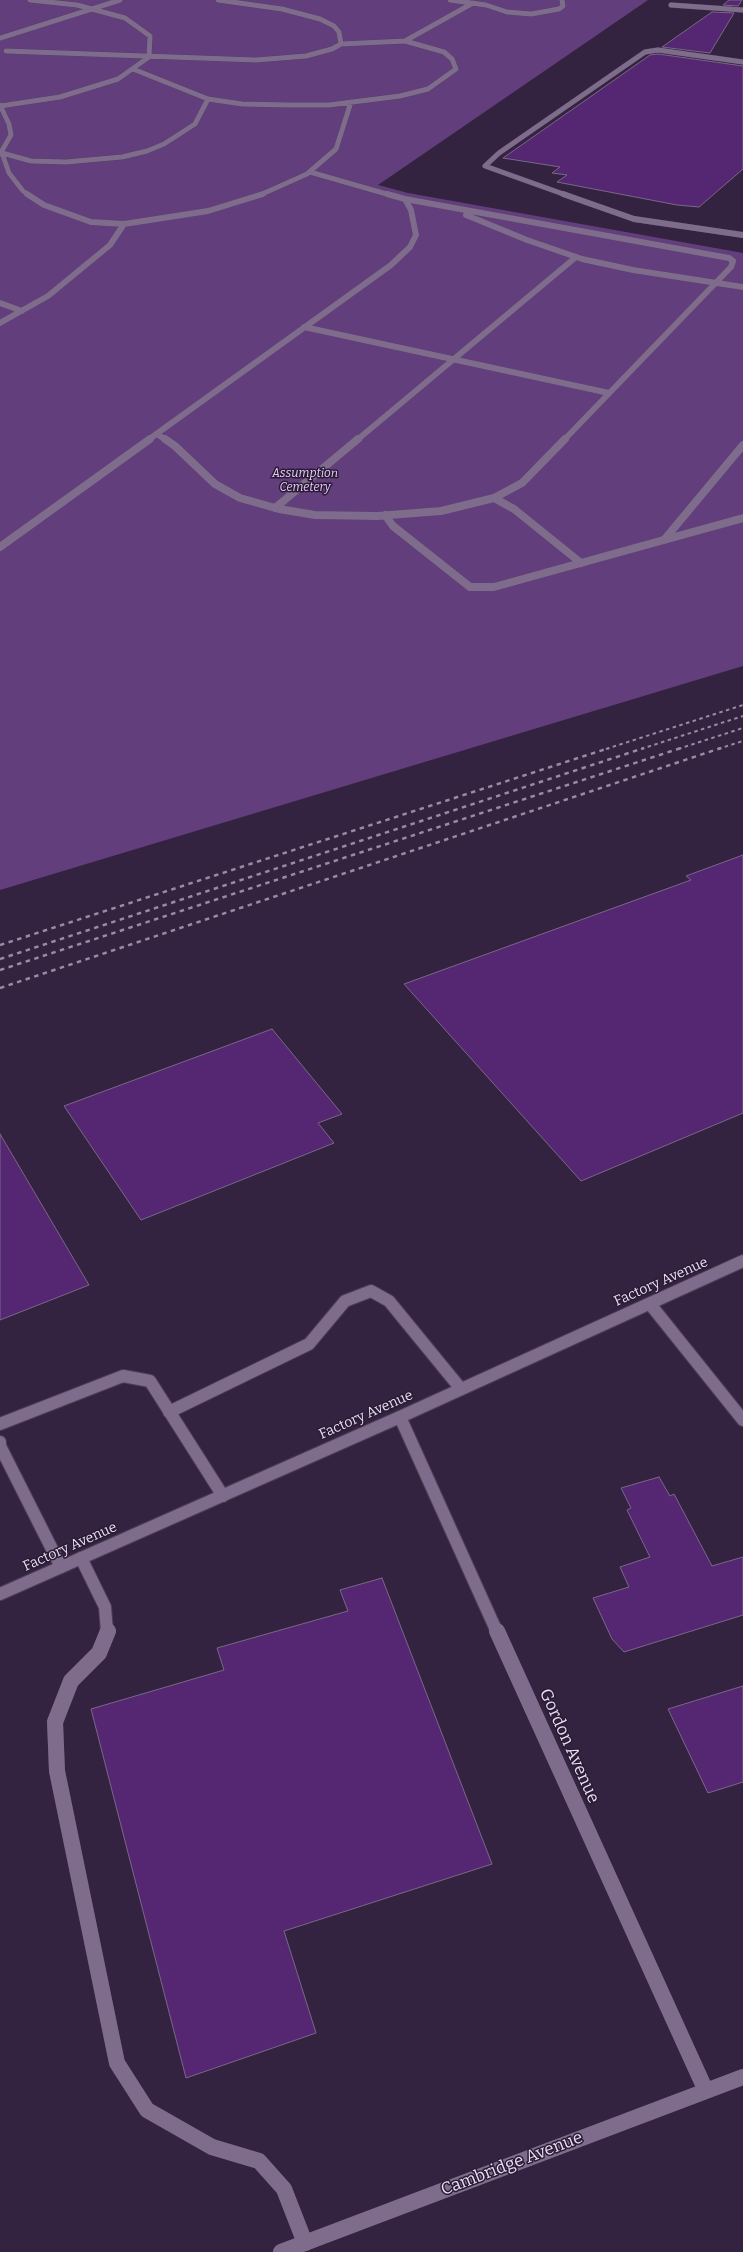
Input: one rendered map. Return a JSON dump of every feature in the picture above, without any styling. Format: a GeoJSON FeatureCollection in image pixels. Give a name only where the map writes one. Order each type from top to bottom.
{"type":"FeatureCollection","features":[{"type":"Feature","properties":{"kind":"street"},"geometry":{"type":"LineString","coordinates":[[1,154],[11,135],[9,124],[0,106],[60,97],[118,79],[149,57],[150,36],[125,18],[77,5],[30,0]]}},
{"type":"Feature","properties":{"kind":"street"},"geometry":{"type":"LineString","coordinates":[[6,51],[2,42],[120,0]]}},
{"type":"Feature","properties":{"kind":"street"},"geometry":{"type":"LineString","coordinates":[[218,0],[282,9],[320,19],[334,26],[339,32],[341,44]]}},
{"type":"Feature","properties":{"kind":"street"},"geometry":{"type":"LineString","coordinates":[[450,0],[473,3],[486,2],[497,10],[530,14],[559,9],[563,6],[562,0]]}},
{"type":"Feature","properties":{"kind":"street"},"geometry":{"type":"LineString","coordinates":[[405,41],[473,3]]}},
{"type":"Feature","properties":{"kind":"street"},"geometry":{"type":"LineString","coordinates":[[671,6],[743,10]]}},
{"type":"Feature","properties":{"kind":"street"},"geometry":{"type":"LineString","coordinates":[[1,55],[6,51],[149,54],[256,60],[288,59],[332,49],[341,44],[405,41],[428,46],[444,52],[452,59],[456,69],[428,89],[400,96],[329,105],[242,104],[208,99],[133,69]]}},
{"type":"Feature","properties":{"kind":"street"},"geometry":{"type":"LineString","coordinates":[[743,62],[658,50],[645,52],[499,153],[485,166],[634,219],[743,235]]}},
{"type":"Feature","properties":{"kind":"street"},"geometry":{"type":"LineString","coordinates":[[1,154],[31,161],[66,162],[122,157],[147,151],[164,144],[195,124],[208,99]]}},
{"type":"Feature","properties":{"kind":"street"},"geometry":{"type":"LineString","coordinates":[[1,154],[9,173],[23,191],[44,205],[91,222],[124,224],[165,220],[251,199],[310,172],[336,149],[351,102]]}},
{"type":"Feature","properties":{"kind":"street"},"geometry":{"type":"LineString","coordinates":[[157,434],[176,446],[215,484],[240,498],[275,508],[316,515],[385,516],[441,511],[494,498],[522,483],[732,267],[733,262],[729,258],[405,199],[310,172]]}},
{"type":"Feature","properties":{"kind":"street"},"geometry":{"type":"LineString","coordinates":[[0,547],[391,265],[410,247],[416,235],[411,210],[405,199]]}},
{"type":"Feature","properties":{"kind":"street"},"geometry":{"type":"LineString","coordinates":[[448,207],[527,240],[576,257],[633,270],[717,281],[743,287]]}},
{"type":"Feature","properties":{"kind":"street"},"geometry":{"type":"LineString","coordinates":[[0,323],[48,296],[110,246],[124,224]]}},
{"type":"Feature","properties":{"kind":"street"},"geometry":{"type":"LineString","coordinates":[[275,508],[576,257]]}},
{"type":"Feature","properties":{"kind":"street"},"geometry":{"type":"LineString","coordinates":[[0,303],[22,310]]}},
{"type":"Feature","properties":{"kind":"street"},"geometry":{"type":"LineString","coordinates":[[304,328],[609,393]]}},
{"type":"Feature","properties":{"kind":"street"},"geometry":{"type":"LineString","coordinates":[[664,540],[743,445]]}},
{"type":"Feature","properties":{"kind":"street"},"geometry":{"type":"LineString","coordinates":[[494,498],[514,509],[581,563]]}},
{"type":"Feature","properties":{"kind":"street"},"geometry":{"type":"LineString","coordinates":[[385,516],[392,526],[470,587],[494,586],[743,518]]}},
{"type":"Feature","properties":{"kind":"street","name":"Factory Avenue"},"geometry":{"type":"LineString","coordinates":[[0,1594],[400,1417],[743,1261]]}},
{"type":"Feature","properties":{"kind":"street"},"geometry":{"type":"LineString","coordinates":[[169,1412],[309,1344],[345,1301],[371,1291],[389,1302],[461,1389]]}},
{"type":"Feature","properties":{"kind":"street"},"geometry":{"type":"LineString","coordinates":[[650,1304],[743,1420]]}},
{"type":"Feature","properties":{"kind":"street"},"geometry":{"type":"LineString","coordinates":[[0,1424],[123,1376],[150,1381],[223,1496]]}},
{"type":"Feature","properties":{"kind":"street","name":"Gordon Avenue"},"geometry":{"type":"LineString","coordinates":[[400,1417],[706,2091]]}},
{"type":"Feature","properties":{"kind":"street"},"geometry":{"type":"LineString","coordinates":[[0,1442],[0,1446],[61,1567]]}},
{"type":"Feature","properties":{"kind":"street"},"geometry":{"type":"LineString","coordinates":[[81,1558],[105,1607],[108,1630],[99,1653],[71,1681],[62,1702],[55,1722],[57,1771],[116,2063],[147,2110],[212,2147],[259,2161],[284,2189],[305,2243]]}},
{"type":"Feature","properties":{"kind":"street","name":"Cambridge Avenue"},"geometry":{"type":"LineString","coordinates":[[281,2252],[743,2077]]}},
{"type":"Feature","properties":{"kind":"green space","name":"Assumption Cemetery"},"geometry":{"type":"Polygon","coordinates":[[[0,0],[648,0],[378,185],[408,193],[743,253],[743,666],[0,890],[0,0]]]}},
{"type":"Feature","properties":{"kind":"building"},"geometry":{"type":"Polygon","coordinates":[[[729,0],[742,0],[738,6],[723,5],[729,0]]]}},
{"type":"Feature","properties":{"kind":"building"},"geometry":{"type":"Polygon","coordinates":[[[712,12],[734,13],[710,53],[662,47],[712,12]]]}},
{"type":"Feature","properties":{"kind":"building"},"geometry":{"type":"Polygon","coordinates":[[[658,54],[743,66],[743,169],[699,207],[677,205],[557,182],[567,175],[552,173],[560,167],[503,158],[650,55],[658,54]]]}},
{"type":"Feature","properties":{"kind":"building"},"geometry":{"type":"Polygon","coordinates":[[[743,855],[743,1113],[581,1181],[404,984],[691,880],[686,876],[743,855]]]}},
{"type":"Feature","properties":{"kind":"building"},"geometry":{"type":"Polygon","coordinates":[[[272,1029],[342,1114],[318,1123],[334,1143],[141,1220],[64,1106],[272,1029]]]}},
{"type":"Feature","properties":{"kind":"building"},"geometry":{"type":"Polygon","coordinates":[[[0,1134],[89,1285],[0,1320],[0,1134]]]}},
{"type":"Feature","properties":{"kind":"building"},"geometry":{"type":"Polygon","coordinates":[[[659,1477],[670,1496],[674,1494],[712,1566],[743,1557],[743,1615],[624,1652],[612,1639],[593,1598],[629,1587],[620,1567],[650,1557],[627,1510],[631,1508],[621,1488],[659,1477]]]}},
{"type":"Feature","properties":{"kind":"building"},"geometry":{"type":"Polygon","coordinates":[[[382,1578],[492,1864],[284,1931],[316,2033],[186,2078],[91,1709],[224,1670],[217,1648],[348,1611],[340,1590],[382,1578]]]}},
{"type":"Feature","properties":{"kind":"building"},"geometry":{"type":"Polygon","coordinates":[[[743,1686],[743,1782],[708,1793],[668,1709],[743,1686]]]}},
{"type":"Feature","properties":{"kind":"railway"},"geometry":{"type":"LineString","coordinates":[[606,749],[743,705]]}},
{"type":"Feature","properties":{"kind":"railway"},"geometry":{"type":"LineString","coordinates":[[641,749],[743,716]]}},
{"type":"Feature","properties":{"kind":"railway"},"geometry":{"type":"LineString","coordinates":[[678,749],[743,728]]}},
{"type":"Feature","properties":{"kind":"railway"},"geometry":{"type":"LineString","coordinates":[[718,749],[743,741]]}},
{"type":"Feature","properties":{"kind":"railway"},"geometry":{"type":"LineString","coordinates":[[0,945],[609,748]]}},
{"type":"Feature","properties":{"kind":"railway"},"geometry":{"type":"LineString","coordinates":[[0,959],[644,748]]}},
{"type":"Feature","properties":{"kind":"railway"},"geometry":{"type":"LineString","coordinates":[[0,970],[681,748]]}},
{"type":"Feature","properties":{"kind":"railway"},"geometry":{"type":"LineString","coordinates":[[0,988],[721,748]]}}]}
